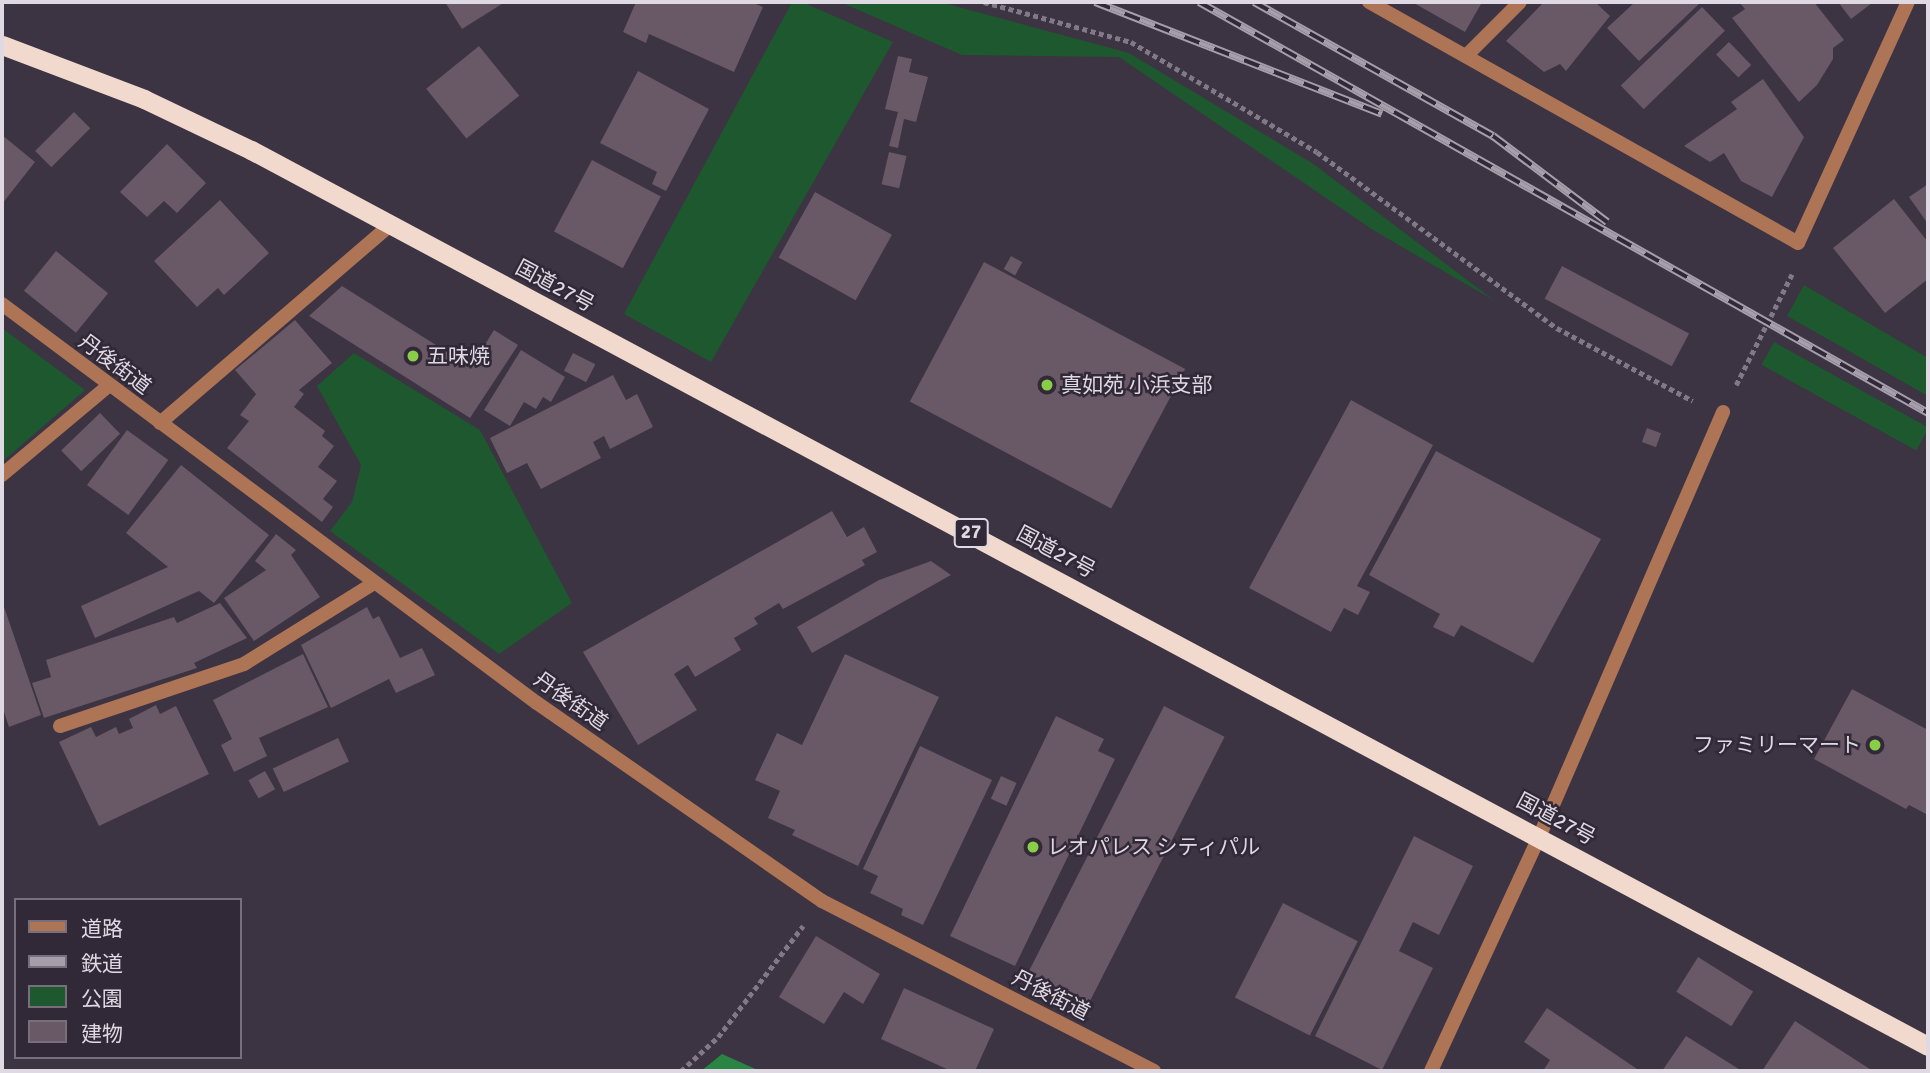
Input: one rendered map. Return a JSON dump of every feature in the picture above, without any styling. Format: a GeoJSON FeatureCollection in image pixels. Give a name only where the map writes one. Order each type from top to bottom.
{"type":"FeatureCollection","features":[{"type":"Feature","properties":{"kind":"highway","name":"国道27号"},"geometry":{"type":"LineString","coordinates":[[2,45],[144,99],[390,224],[1540,835],[1928,1046]]}},
{"type":"Feature","properties":{"kind":"street"},"geometry":{"type":"LineString","coordinates":[[1369,2],[1798,243],[1908,2]]}},
{"type":"Feature","properties":{"kind":"street"},"geometry":{"type":"LineString","coordinates":[[1466,56],[1520,2]]}},
{"type":"Feature","properties":{"kind":"street"},"geometry":{"type":"LineString","coordinates":[[160,423],[390,224]]}},
{"type":"Feature","properties":{"kind":"street","name":"丹後街道"},"geometry":{"type":"LineString","coordinates":[[2,304],[108,386],[537,703],[822,901],[1154,1071]]}},
{"type":"Feature","properties":{"kind":"street"},"geometry":{"type":"LineString","coordinates":[[2,475],[108,386]]}},
{"type":"Feature","properties":{"kind":"street"},"geometry":{"type":"LineString","coordinates":[[1431,1071],[1540,835],[1723,412]]}},
{"type":"Feature","properties":{"kind":"street"},"geometry":{"type":"LineString","coordinates":[[60,726],[244,664],[374,583]]}},
{"type":"Feature","properties":{"kind":"path"},"geometry":{"type":"LineString","coordinates":[[984,2],[1131,43],[1317,152],[1557,328],[1678,396],[1723,412],[1796,268],[1798,243]]}},
{"type":"Feature","properties":{"kind":"path"},"geometry":{"type":"LineString","coordinates":[[681,1071],[718,1037],[822,901]]}},
{"type":"Feature","properties":{"kind":"green space"},"geometry":{"type":"Polygon","coordinates":[[[792,2],[802,2],[893,42],[711,362],[624,314],[792,2]]]}},
{"type":"Feature","properties":{"kind":"green space"},"geometry":{"type":"Polygon","coordinates":[[[840,2],[940,2],[1129,53],[1312,163],[1495,301],[1373,230],[1119,57],[962,55],[840,2]]]}},
{"type":"Feature","properties":{"kind":"green space"},"geometry":{"type":"Polygon","coordinates":[[[1804,285],[1928,358],[1928,396],[1787,316],[1804,285]]]}},
{"type":"Feature","properties":{"kind":"green space"},"geometry":{"type":"Polygon","coordinates":[[[2,328],[85,390],[2,462],[2,328]]]}},
{"type":"Feature","properties":{"kind":"green space"},"geometry":{"type":"Polygon","coordinates":[[[1774,342],[1928,427],[1916,451],[1761,365],[1774,342]]]}},
{"type":"Feature","properties":{"kind":"green space"},"geometry":{"type":"Polygon","coordinates":[[[354,353],[480,430],[572,603],[499,654],[330,531],[352,502],[361,465],[317,386],[354,353]]]}},
{"type":"Feature","properties":{"kind":"green space"},"geometry":{"type":"Polygon","coordinates":[[[722,1054],[760,1071],[701,1071],[722,1054]]]}},
{"type":"Feature","properties":{"kind":"building"},"geometry":{"type":"Polygon","coordinates":[[[445,2],[505,2],[462,29],[445,2]]]}},
{"type":"Feature","properties":{"kind":"building"},"geometry":{"type":"Polygon","coordinates":[[[636,2],[751,2],[763,7],[734,72],[649,34],[646,43],[623,32],[636,2]]]}},
{"type":"Feature","properties":{"kind":"building"},"geometry":{"type":"Polygon","coordinates":[[[1412,2],[1478,2],[1481,4],[1465,32],[1412,2]]]}},
{"type":"Feature","properties":{"kind":"building"},"geometry":{"type":"Polygon","coordinates":[[[1544,2],[1595,2],[1610,16],[1566,71],[1560,64],[1544,72],[1506,41],[1544,2]]]}},
{"type":"Feature","properties":{"kind":"building"},"geometry":{"type":"Polygon","coordinates":[[[1635,2],[1701,2],[1639,61],[1607,28],[1635,2]]]}},
{"type":"Feature","properties":{"kind":"building"},"geometry":{"type":"Polygon","coordinates":[[[1739,2],[1814,2],[1844,40],[1833,48],[1833,59],[1817,85],[1799,102],[1732,18],[1745,9],[1739,2]]]}},
{"type":"Feature","properties":{"kind":"building"},"geometry":{"type":"Polygon","coordinates":[[[1838,2],[1871,2],[1872,3],[1851,19],[1838,2]]]}},
{"type":"Feature","properties":{"kind":"building"},"geometry":{"type":"Polygon","coordinates":[[[1702,7],[1725,31],[1644,109],[1621,85],[1702,7]]]}},
{"type":"Feature","properties":{"kind":"building"},"geometry":{"type":"Polygon","coordinates":[[[1729,42],[1751,65],[1738,78],[1716,55],[1729,42]]]}},
{"type":"Feature","properties":{"kind":"building"},"geometry":{"type":"Polygon","coordinates":[[[479,46],[519,96],[466,139],[426,89],[479,46]]]}},
{"type":"Feature","properties":{"kind":"building"},"geometry":{"type":"Polygon","coordinates":[[[898,56],[912,59],[909,72],[928,77],[916,122],[904,119],[898,148],[889,146],[898,112],[885,109],[898,56]]]}},
{"type":"Feature","properties":{"kind":"building"},"geometry":{"type":"Polygon","coordinates":[[[638,71],[709,109],[666,191],[652,184],[657,172],[600,143],[638,71]]]}},
{"type":"Feature","properties":{"kind":"building"},"geometry":{"type":"Polygon","coordinates":[[[1763,79],[1804,137],[1772,197],[1741,181],[1724,153],[1710,162],[1684,146],[1737,109],[1731,102],[1763,79]]]}},
{"type":"Feature","properties":{"kind":"building"},"geometry":{"type":"Polygon","coordinates":[[[74,112],[90,128],[51,167],[35,151],[74,112]]]}},
{"type":"Feature","properties":{"kind":"building"},"geometry":{"type":"Polygon","coordinates":[[[2,135],[35,162],[2,204],[2,135]]]}},
{"type":"Feature","properties":{"kind":"building"},"geometry":{"type":"Polygon","coordinates":[[[167,144],[206,183],[177,213],[164,201],[147,217],[120,192],[167,144]]]}},
{"type":"Feature","properties":{"kind":"building"},"geometry":{"type":"Polygon","coordinates":[[[889,152],[907,156],[899,188],[882,184],[889,152]]]}},
{"type":"Feature","properties":{"kind":"building"},"geometry":{"type":"Polygon","coordinates":[[[592,160],[661,197],[623,268],[554,232],[592,160]]]}},
{"type":"Feature","properties":{"kind":"building"},"geometry":{"type":"Polygon","coordinates":[[[1928,184],[1928,224],[1909,197],[1928,184]]]}},
{"type":"Feature","properties":{"kind":"building"},"geometry":{"type":"Polygon","coordinates":[[[815,192],[892,235],[856,300],[779,258],[815,192]]]}},
{"type":"Feature","properties":{"kind":"building"},"geometry":{"type":"Polygon","coordinates":[[[1894,199],[1928,242],[1928,279],[1885,313],[1833,248],[1894,199]]]}},
{"type":"Feature","properties":{"kind":"building"},"geometry":{"type":"Polygon","coordinates":[[[220,200],[269,253],[224,295],[218,288],[197,307],[154,261],[220,200]]]}},
{"type":"Feature","properties":{"kind":"building"},"geometry":{"type":"Polygon","coordinates":[[[56,251],[108,293],[76,333],[24,291],[56,251]]]}},
{"type":"Feature","properties":{"kind":"building"},"geometry":{"type":"Polygon","coordinates":[[[1011,256],[1022,262],[1015,275],[1004,269],[1011,256]]]}},
{"type":"Feature","properties":{"kind":"building","name":"真如苑 小浜支部"},"geometry":{"type":"Polygon","coordinates":[[[984,262],[1185,369],[1111,509],[910,402],[984,262]]]}},
{"type":"Feature","properties":{"kind":"building"},"geometry":{"type":"Polygon","coordinates":[[[1562,266],[1689,334],[1672,366],[1545,299],[1562,266]]]}},
{"type":"Feature","properties":{"kind":"building","name":"五味焼"},"geometry":{"type":"Polygon","coordinates":[[[342,286],[471,367],[494,330],[518,345],[470,418],[309,316],[342,286]]]}},
{"type":"Feature","properties":{"kind":"building"},"geometry":{"type":"Polygon","coordinates":[[[295,320],[332,363],[299,390],[304,394],[294,407],[325,431],[322,436],[334,446],[318,467],[337,481],[323,499],[333,507],[322,522],[227,448],[249,421],[240,415],[256,394],[235,370],[295,320]]]}},
{"type":"Feature","properties":{"kind":"building"},"geometry":{"type":"Polygon","coordinates":[[[521,350],[565,377],[551,402],[543,397],[536,409],[524,402],[510,426],[484,410],[521,350]]]}},
{"type":"Feature","properties":{"kind":"building"},"geometry":{"type":"Polygon","coordinates":[[[573,353],[595,364],[586,382],[564,371],[573,353]]]}},
{"type":"Feature","properties":{"kind":"building"},"geometry":{"type":"Polygon","coordinates":[[[613,375],[626,400],[637,394],[653,427],[610,449],[604,436],[593,442],[601,458],[541,489],[527,463],[507,473],[490,438],[613,375]]]}},
{"type":"Feature","properties":{"kind":"building"},"geometry":{"type":"Polygon","coordinates":[[[1351,400],[1433,445],[1357,586],[1370,592],[1358,615],[1344,608],[1331,632],[1249,588],[1351,400]]]}},
{"type":"Feature","properties":{"kind":"building"},"geometry":{"type":"Polygon","coordinates":[[[100,413],[120,434],[81,471],[61,451],[100,413]]]}},
{"type":"Feature","properties":{"kind":"building"},"geometry":{"type":"Polygon","coordinates":[[[1647,428],[1661,433],[1656,447],[1642,442],[1647,428]]]}},
{"type":"Feature","properties":{"kind":"building"},"geometry":{"type":"Polygon","coordinates":[[[127,430],[168,460],[128,515],[87,485],[127,430]]]}},
{"type":"Feature","properties":{"kind":"building"},"geometry":{"type":"Polygon","coordinates":[[[1436,451],[1601,539],[1533,663],[1461,625],[1454,637],[1433,627],[1440,614],[1369,575],[1436,451]]]}},
{"type":"Feature","properties":{"kind":"building"},"geometry":{"type":"Polygon","coordinates":[[[181,465],[269,535],[214,603],[199,591],[95,638],[81,606],[168,567],[126,533],[181,465]]]}},
{"type":"Feature","properties":{"kind":"building"},"geometry":{"type":"Polygon","coordinates":[[[832,511],[847,537],[864,527],[877,552],[862,560],[865,565],[783,609],[779,603],[754,618],[758,624],[734,638],[741,650],[695,677],[688,665],[674,674],[697,710],[638,745],[583,652],[832,511]]]}},
{"type":"Feature","properties":{"kind":"building"},"geometry":{"type":"Polygon","coordinates":[[[276,534],[296,550],[291,555],[320,597],[254,641],[224,598],[266,570],[255,561],[276,534]]]}},
{"type":"Feature","properties":{"kind":"building"},"geometry":{"type":"Polygon","coordinates":[[[931,561],[951,575],[812,653],[797,627],[879,580],[931,561]]]}},
{"type":"Feature","properties":{"kind":"building"},"geometry":{"type":"Polygon","coordinates":[[[2,601],[41,715],[9,727],[2,706],[2,601]]]}},
{"type":"Feature","properties":{"kind":"building"},"geometry":{"type":"Polygon","coordinates":[[[220,603],[247,638],[194,663],[197,668],[44,718],[32,683],[51,677],[46,660],[174,617],[177,623],[220,603]]]}},
{"type":"Feature","properties":{"kind":"building"},"geometry":{"type":"Polygon","coordinates":[[[367,607],[373,619],[379,616],[400,658],[422,648],[435,675],[396,693],[389,679],[331,708],[301,645],[367,607]]]}},
{"type":"Feature","properties":{"kind":"building"},"geometry":{"type":"Polygon","coordinates":[[[303,654],[328,707],[259,738],[267,756],[234,772],[221,745],[232,739],[213,700],[303,654]]]}},
{"type":"Feature","properties":{"kind":"building"},"geometry":{"type":"Polygon","coordinates":[[[845,654],[939,697],[858,866],[792,835],[795,830],[768,818],[780,791],[755,780],[777,733],[802,745],[845,654]]]}},
{"type":"Feature","properties":{"kind":"building","name":"ファミリーマート"},"geometry":{"type":"Polygon","coordinates":[[[1852,689],[1928,730],[1928,815],[1909,805],[1906,809],[1814,759],[1852,689]]]}},
{"type":"Feature","properties":{"kind":"building"},"geometry":{"type":"Polygon","coordinates":[[[156,705],[160,714],[176,706],[209,774],[99,826],[59,742],[91,727],[96,737],[116,727],[119,734],[133,728],[129,719],[156,705]]]}},
{"type":"Feature","properties":{"kind":"building"},"geometry":{"type":"Polygon","coordinates":[[[1164,706],[1225,737],[1087,1007],[1026,976],[1164,706]]]}},
{"type":"Feature","properties":{"kind":"building","name":"レオパレス シティパル"},"geometry":{"type":"Polygon","coordinates":[[[1056,716],[1104,739],[1098,751],[1115,759],[1015,966],[950,936],[1056,716]]]}},
{"type":"Feature","properties":{"kind":"building"},"geometry":{"type":"Polygon","coordinates":[[[338,738],[349,762],[284,792],[273,768],[338,738]]]}},
{"type":"Feature","properties":{"kind":"building"},"geometry":{"type":"Polygon","coordinates":[[[920,746],[992,780],[923,925],[901,915],[903,909],[870,893],[878,876],[863,869],[920,746]]]}},
{"type":"Feature","properties":{"kind":"building"},"geometry":{"type":"Polygon","coordinates":[[[265,771],[275,789],[259,799],[248,780],[265,771]]]}},
{"type":"Feature","properties":{"kind":"building"},"geometry":{"type":"Polygon","coordinates":[[[1001,776],[1017,783],[1006,806],[991,799],[1001,776]]]}},
{"type":"Feature","properties":{"kind":"building"},"geometry":{"type":"Polygon","coordinates":[[[1414,836],[1473,866],[1439,935],[1413,922],[1399,951],[1433,968],[1382,1070],[1315,1036],[1414,836]]]}},
{"type":"Feature","properties":{"kind":"building"},"geometry":{"type":"Polygon","coordinates":[[[1283,903],[1358,941],[1310,1036],[1235,997],[1283,903]]]}},
{"type":"Feature","properties":{"kind":"building"},"geometry":{"type":"Polygon","coordinates":[[[816,936],[880,974],[863,1004],[844,992],[824,1024],[779,997],[816,936]]]}},
{"type":"Feature","properties":{"kind":"building"},"geometry":{"type":"Polygon","coordinates":[[[1698,957],[1753,991],[1731,1026],[1676,992],[1698,957]]]}},
{"type":"Feature","properties":{"kind":"building"},"geometry":{"type":"Polygon","coordinates":[[[904,988],[994,1029],[975,1071],[951,1071],[881,1039],[904,988]]]}},
{"type":"Feature","properties":{"kind":"building"},"geometry":{"type":"Polygon","coordinates":[[[1547,1008],[1640,1071],[1543,1071],[1550,1060],[1524,1042],[1547,1008]]]}},
{"type":"Feature","properties":{"kind":"building"},"geometry":{"type":"Polygon","coordinates":[[[1795,1021],[1873,1071],[1762,1071],[1795,1021]]]}},
{"type":"Feature","properties":{"kind":"building"},"geometry":{"type":"Polygon","coordinates":[[[1686,1036],[1742,1071],[1662,1071],[1686,1036]]]}},
{"type":"Feature","properties":{"kind":"railway"},"geometry":{"type":"LineString","coordinates":[[1095,2],[1382,114]]}},
{"type":"Feature","properties":{"kind":"railway"},"geometry":{"type":"LineString","coordinates":[[1199,2],[1928,413]]}},
{"type":"Feature","properties":{"kind":"railway"},"geometry":{"type":"LineString","coordinates":[[1254,2],[1493,136],[1607,222]]}},
{"type":"Feature","properties":{"kind":"place","name":"五味焼"},"geometry":{"type":"Point","coordinates":[413,356]}},
{"type":"Feature","properties":{"kind":"place","name":"真如苑 小浜支部"},"geometry":{"type":"Point","coordinates":[1047,385]}},
{"type":"Feature","properties":{"kind":"place","name":"ファミリーマート"},"geometry":{"type":"Point","coordinates":[1875,745]}},
{"type":"Feature","properties":{"kind":"place","name":"レオパレス シティパル"},"geometry":{"type":"Point","coordinates":[1033,847]}}]}
